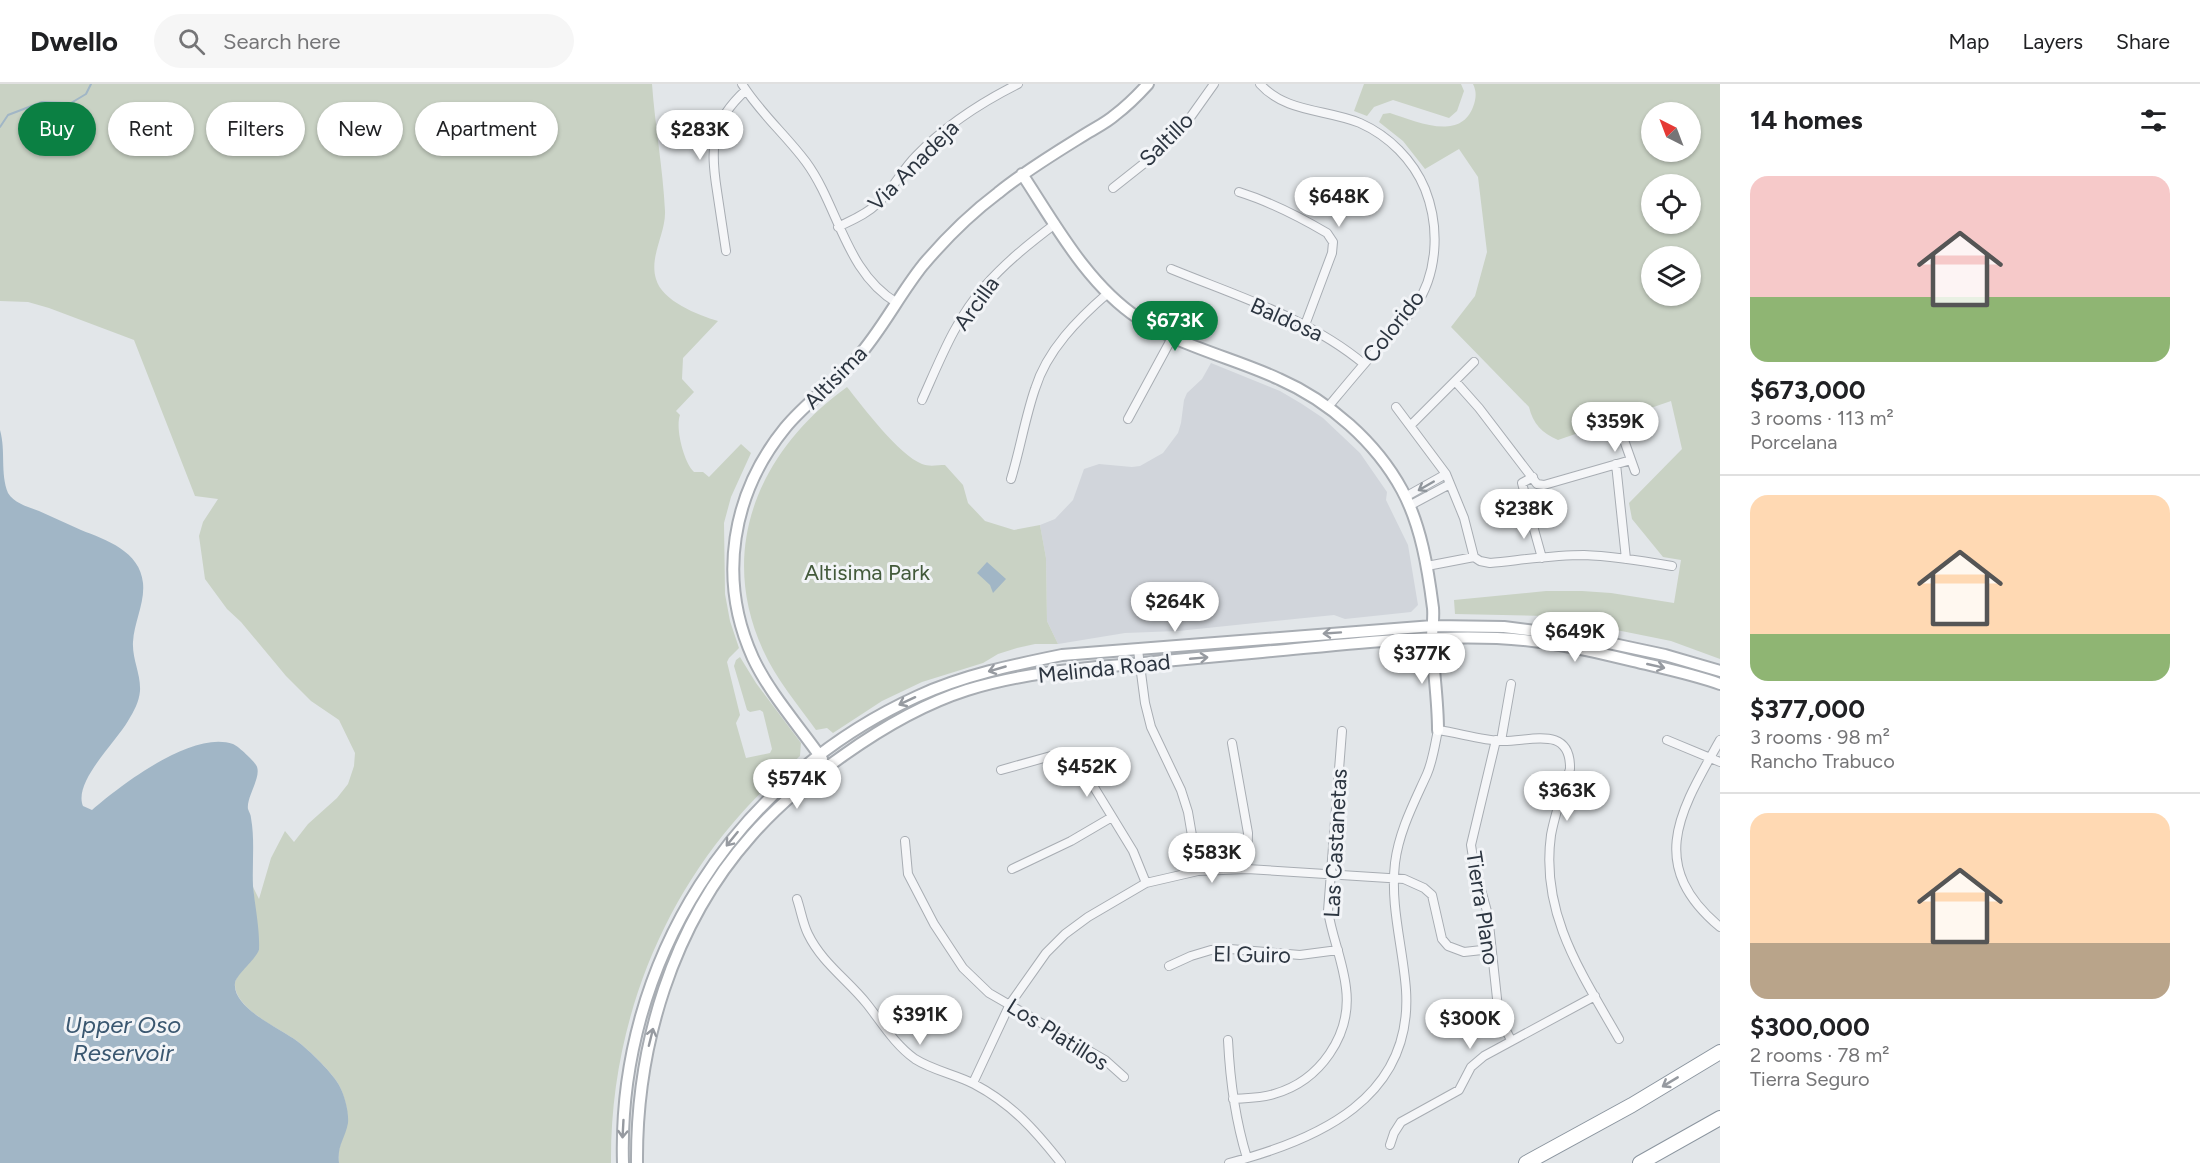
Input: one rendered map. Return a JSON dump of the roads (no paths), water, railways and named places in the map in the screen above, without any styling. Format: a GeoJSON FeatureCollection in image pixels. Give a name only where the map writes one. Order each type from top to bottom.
{"type":"FeatureCollection","features":[{"type":"Feature","properties":{"kind":"highway"},"geometry":{"type":"LineString","coordinates":[[1526,1163],[1632,1105],[1720,1052]]}},
{"type":"Feature","properties":{"kind":"highway"},"geometry":{"type":"LineString","coordinates":[[1640,1163],[1720,1118]]}},
{"type":"Feature","properties":{"kind":"main road","name":"Altisima"},"geometry":{"type":"LineString","coordinates":[[828,766],[766,681],[743,633],[734,589],[734,552],[742,504],[754,473],[787,425],[856,359],[922,266],[980,206],[1022,174],[1114,116],[1148,84]]}},
{"type":"Feature","properties":{"kind":"main road"},"geometry":{"type":"LineString","coordinates":[[1022,174],[1079,259],[1107,293],[1138,318],[1173,336],[1281,379],[1328,407],[1353,428],[1388,469],[1407,502],[1427,566],[1433,610],[1432,639],[1438,702],[1438,730]]}},
{"type":"Feature","properties":{"kind":"main road","name":"Melinda Road"},"geometry":{"type":"LineString","coordinates":[[623,1163],[624,1115],[631,1053],[647,993],[671,938],[709,869],[730,841],[780,788],[819,754],[857,728],[894,707],[961,679],[1007,666],[1062,655],[1433,626],[1504,627],[1548,632],[1665,655],[1720,671]]}},
{"type":"Feature","properties":{"kind":"main road","name":"Melinda Road"},"geometry":{"type":"LineString","coordinates":[[637,1163],[640,1094],[649,1041],[673,964],[713,888],[736,854],[786,801],[828,766],[884,728],[965,691],[1058,670],[1368,642],[1497,638],[1548,643],[1586,650],[1720,684]]}},
{"type":"Feature","properties":{"kind":"street","name":"Via Anadeja"},"geometry":{"type":"LineString","coordinates":[[838,227],[878,203],[904,168],[941,131],[967,112],[1018,84]]}},
{"type":"Feature","properties":{"kind":"street","name":"Saltillo"},"geometry":{"type":"LineString","coordinates":[[1113,188],[1161,150],[1186,122],[1214,84]]}},
{"type":"Feature","properties":{"kind":"street","name":"Colorido"},"geometry":{"type":"LineString","coordinates":[[1260,84],[1277,99],[1294,106],[1361,123],[1392,143],[1420,177],[1429,198],[1434,220],[1433,261],[1426,287],[1415,307],[1328,407]]}},
{"type":"Feature","properties":{"kind":"street"},"geometry":{"type":"LineString","coordinates":[[726,250],[712,161],[713,144],[723,116],[744,87],[816,176],[848,249],[873,284],[897,303]]}},
{"type":"Feature","properties":{"kind":"street"},"geometry":{"type":"LineString","coordinates":[[1239,192],[1266,200],[1287,210],[1327,233],[1331,238],[1332,253],[1305,325]]}},
{"type":"Feature","properties":{"kind":"street","name":"Arcilla"},"geometry":{"type":"LineString","coordinates":[[922,400],[964,314],[984,287],[1031,242],[1055,224]]}},
{"type":"Feature","properties":{"kind":"street","name":"Baldosa"},"geometry":{"type":"LineString","coordinates":[[1171,269],[1305,325],[1332,339],[1364,364]]}},
{"type":"Feature","properties":{"kind":"street"},"geometry":{"type":"LineString","coordinates":[[1011,479],[1021,449],[1034,389],[1043,369],[1074,325],[1107,293]]}},
{"type":"Feature","properties":{"kind":"street"},"geometry":{"type":"LineString","coordinates":[[1128,419],[1173,336]]}},
{"type":"Feature","properties":{"kind":"street"},"geometry":{"type":"LineString","coordinates":[[1412,425],[1474,362]]}},
{"type":"Feature","properties":{"kind":"street"},"geometry":{"type":"LineString","coordinates":[[1455,381],[1479,408],[1537,484],[1544,485],[1631,460]]}},
{"type":"Feature","properties":{"kind":"street"},"geometry":{"type":"LineString","coordinates":[[1396,407],[1412,425],[1446,474],[1464,518],[1474,557],[1480,561],[1490,563],[1587,555],[1672,566]]}},
{"type":"Feature","properties":{"kind":"street"},"geometry":{"type":"LineString","coordinates":[[1619,426],[1635,471]]}},
{"type":"Feature","properties":{"kind":"street"},"geometry":{"type":"LineString","coordinates":[[1616,464],[1626,559]]}},
{"type":"Feature","properties":{"kind":"street"},"geometry":{"type":"LineString","coordinates":[[1407,502],[1446,474]]}},
{"type":"Feature","properties":{"kind":"street"},"geometry":{"type":"LineString","coordinates":[[1527,502],[1522,483],[1533,477]]}},
{"type":"Feature","properties":{"kind":"street"},"geometry":{"type":"LineString","coordinates":[[1407,502],[1450,484]]}},
{"type":"Feature","properties":{"kind":"street"},"geometry":{"type":"LineString","coordinates":[[1530,515],[1542,558]]}},
{"type":"Feature","properties":{"kind":"street"},"geometry":{"type":"LineString","coordinates":[[1427,566],[1474,557]]}},
{"type":"Feature","properties":{"kind":"street"},"geometry":{"type":"LineString","coordinates":[[1138,650],[1145,703],[1151,727],[1181,790],[1188,812],[1198,872]]}},
{"type":"Feature","properties":{"kind":"street","name":"Tierra Plano"},"geometry":{"type":"LineString","coordinates":[[1511,684],[1471,845],[1488,915],[1499,1017],[1511,1040]]}},
{"type":"Feature","properties":{"kind":"street"},"geometry":{"type":"LineString","coordinates":[[1229,1163],[1286,1145],[1329,1126],[1363,1101],[1385,1077],[1396,1055],[1404,1029],[1406,989],[1395,916],[1394,878],[1401,834],[1428,772],[1438,730],[1498,740],[1544,737],[1564,747],[1570,758],[1570,769],[1551,834],[1549,862],[1555,909],[1563,937],[1574,962],[1619,1039]]}},
{"type":"Feature","properties":{"kind":"street","name":"Las Castanetas"},"geometry":{"type":"LineString","coordinates":[[1233,1100],[1273,1095],[1292,1088],[1328,1058],[1340,1034],[1347,991],[1328,911],[1342,731]]}},
{"type":"Feature","properties":{"kind":"street"},"geometry":{"type":"LineString","coordinates":[[1667,740],[1720,762]]}},
{"type":"Feature","properties":{"kind":"street"},"geometry":{"type":"LineString","coordinates":[[1720,740],[1684,809],[1677,833],[1679,874],[1689,895],[1720,927]]}},
{"type":"Feature","properties":{"kind":"street"},"geometry":{"type":"LineString","coordinates":[[1232,743],[1248,833],[1247,869]]}},
{"type":"Feature","properties":{"kind":"street"},"geometry":{"type":"LineString","coordinates":[[1001,770],[1058,754],[1075,756],[1133,851],[1146,883]]}},
{"type":"Feature","properties":{"kind":"street"},"geometry":{"type":"LineString","coordinates":[[1012,869],[1071,841],[1112,817]]}},
{"type":"Feature","properties":{"kind":"street","name":"Los Platillos"},"geometry":{"type":"LineString","coordinates":[[905,841],[908,874],[963,968],[989,993],[1105,1060],[1124,1077]]}},
{"type":"Feature","properties":{"kind":"street"},"geometry":{"type":"LineString","coordinates":[[973,1083],[1010,1004],[1046,953],[1065,934],[1117,899],[1146,883],[1198,872],[1247,869],[1404,879],[1416,884],[1431,895],[1442,939],[1448,946],[1464,952],[1491,950]]}},
{"type":"Feature","properties":{"kind":"street"},"geometry":{"type":"LineString","coordinates":[[797,899],[807,933],[824,960],[866,1002],[895,1041],[914,1058],[937,1071],[973,1083],[1007,1104],[1022,1117],[1061,1163]]}},
{"type":"Feature","properties":{"kind":"street","name":"El Guiro"},"geometry":{"type":"LineString","coordinates":[[1169,966],[1211,950],[1230,949],[1300,955],[1338,950]]}},
{"type":"Feature","properties":{"kind":"street"},"geometry":{"type":"LineString","coordinates":[[1390,1145],[1401,1122],[1458,1090],[1471,1066],[1484,1056],[1595,996]]}},
{"type":"Feature","properties":{"kind":"street"},"geometry":{"type":"LineString","coordinates":[[1228,1040],[1236,1123],[1246,1158]]}},
{"type":"Feature","properties":{"kind":"water","name":"Upper Oso Reservoir"},"geometry":{"type":"Polygon","coordinates":[[[0,430],[4,478],[8,493],[22,504],[120,548],[136,563],[143,583],[133,642],[140,685],[139,699],[128,721],[90,774],[84,786],[83,806],[92,810],[120,787],[158,762],[198,745],[216,742],[233,744],[245,753],[258,769],[248,809],[253,835],[253,886],[259,950],[236,980],[236,992],[249,1009],[308,1050],[337,1082],[345,1100],[348,1119],[339,1151],[339,1163],[0,1163],[0,430]]]}},
{"type":"Feature","properties":{"kind":"water"},"geometry":{"type":"Polygon","coordinates":[[[987,562],[1006,579],[993,593],[990,585],[977,573],[987,562]]]}},
{"type":"Feature","properties":{"kind":"waterway"},"geometry":{"type":"LineString","coordinates":[[0,127],[8,115],[42,102],[71,103],[86,94],[91,84]]}},
{"type":"Feature","properties":{"kind":"park label","name":"Altisima Park"},"geometry":{"type":"Point","coordinates":[867,572]}}]}
